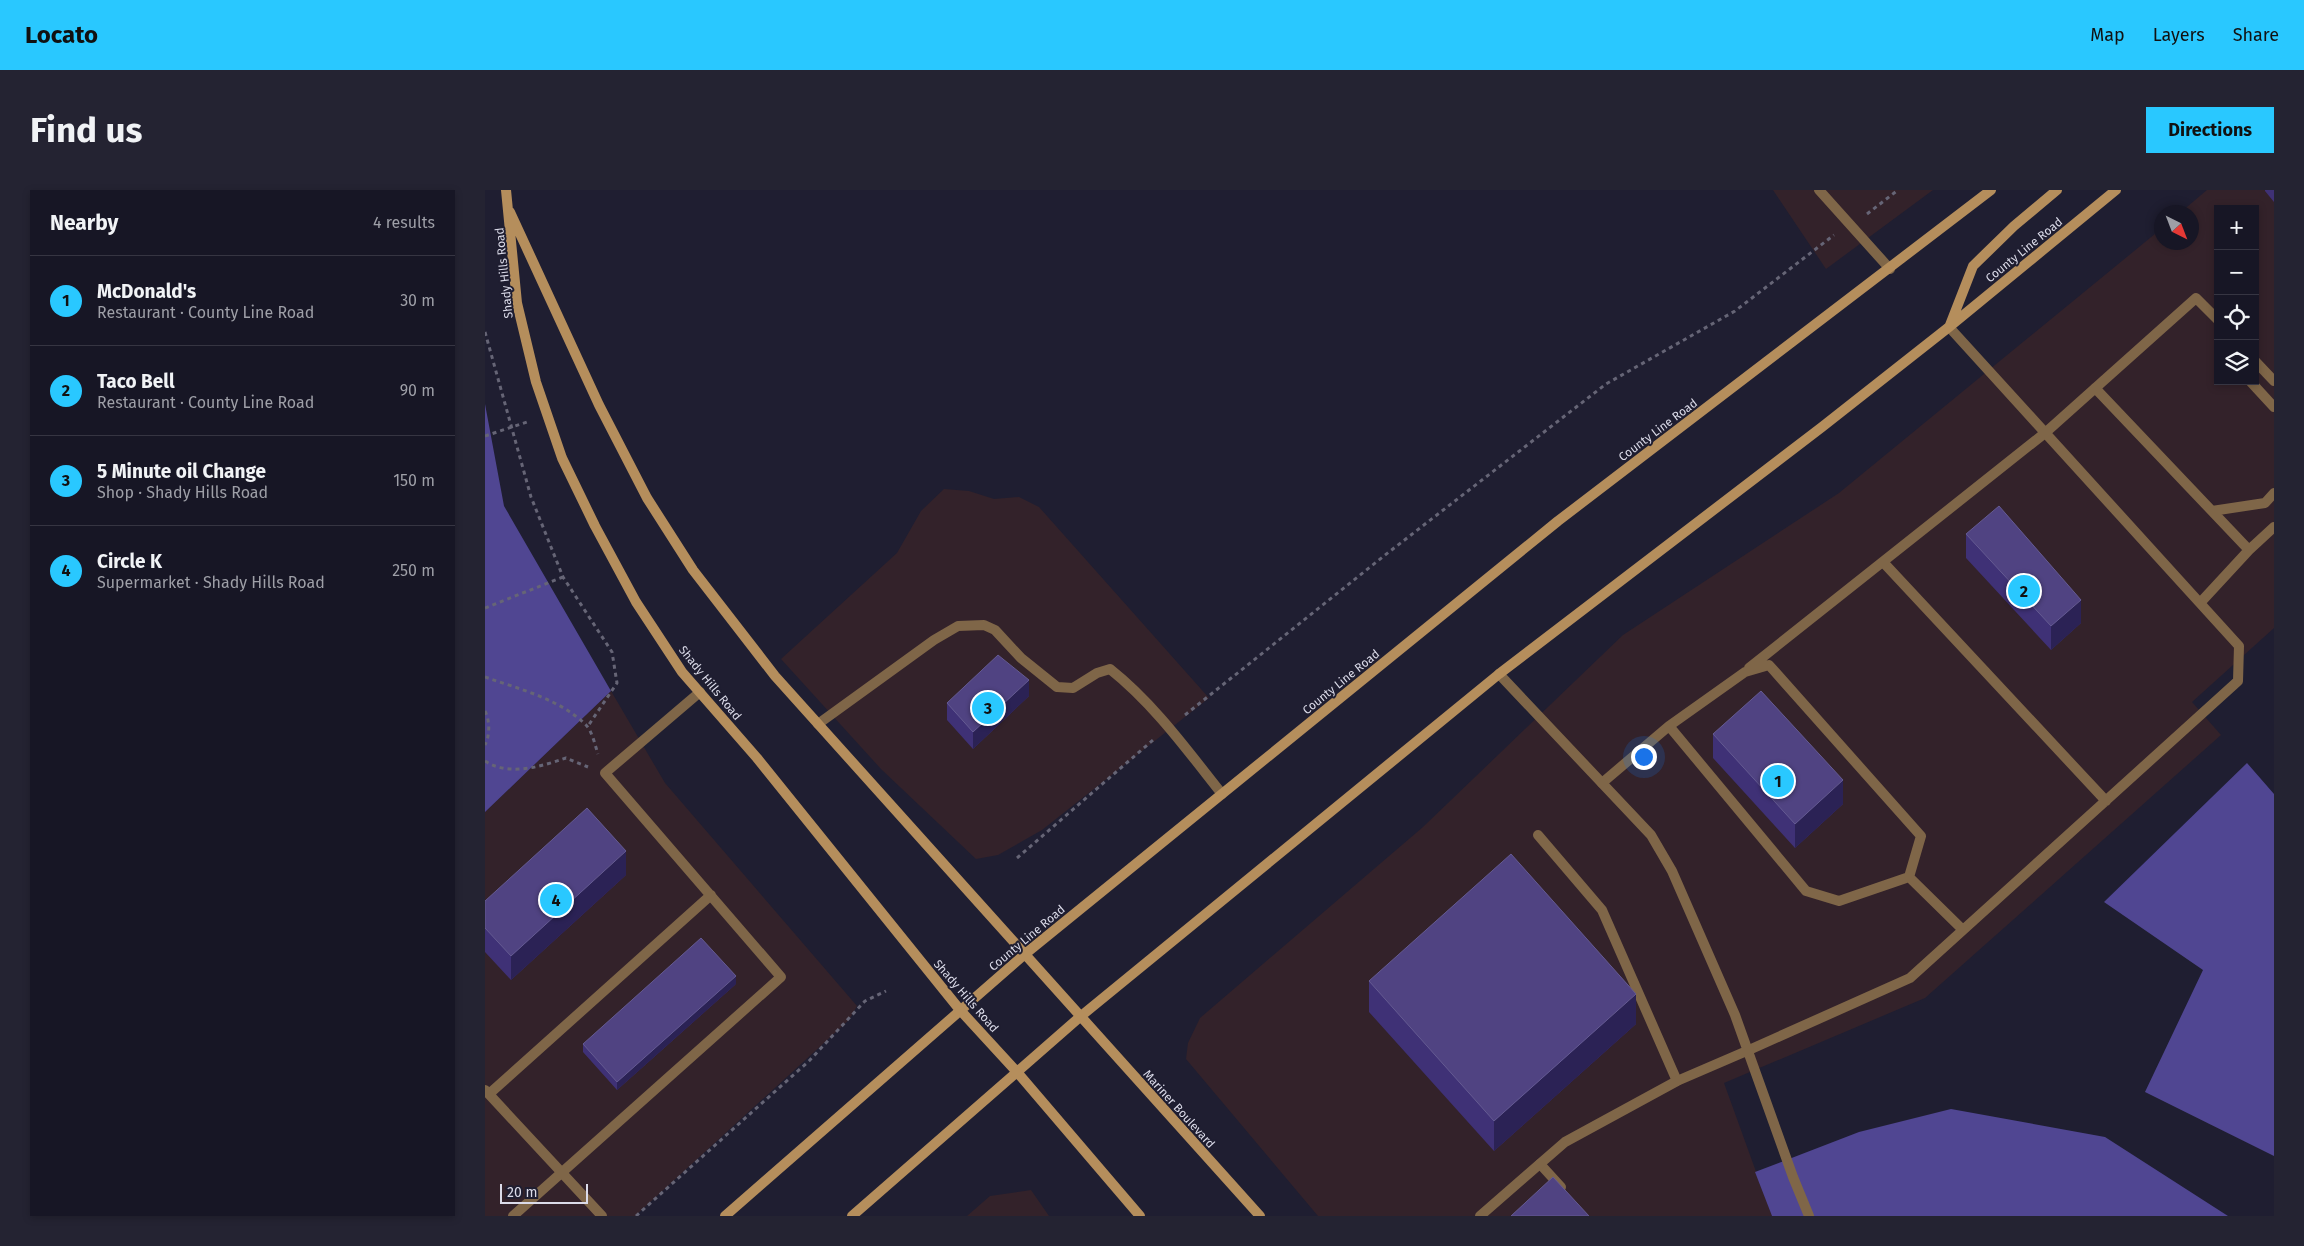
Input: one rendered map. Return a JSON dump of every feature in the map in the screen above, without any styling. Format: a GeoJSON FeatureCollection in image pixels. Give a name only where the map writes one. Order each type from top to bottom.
{"type":"FeatureCollection","features":[{"type":"Feature","properties":{"kind":"main road","name":"Shady Hills Road"},"geometry":{"type":"LineString","coordinates":[[506,190],[510,212],[517,303],[536,382],[562,458],[595,526],[631,593],[682,672],[757,758],[960,1010],[1017,1072]]}},
{"type":"Feature","properties":{"kind":"main road","name":"County Line Road"},"geometry":{"type":"LineString","coordinates":[[725,1216],[1025,954],[1557,521],[1890,269],[1991,190]]}},
{"type":"Feature","properties":{"kind":"main road"},"geometry":{"type":"LineString","coordinates":[[1949,327],[1973,266],[2014,226],[2057,190]]}},
{"type":"Feature","properties":{"kind":"main road","name":"County Line Road"},"geometry":{"type":"LineString","coordinates":[[852,1216],[1081,1016],[1499,674],[1949,327],[2116,190]]}},
{"type":"Feature","properties":{"kind":"main road","name":"Shady Hills Road"},"geometry":{"type":"LineString","coordinates":[[510,212],[599,405],[647,498],[693,570],[775,676],[1081,1016]]}},
{"type":"Feature","properties":{"kind":"main road","name":"Mariner Boulevard"},"geometry":{"type":"LineString","coordinates":[[1081,1016],[1128,1071],[1260,1216]]}},
{"type":"Feature","properties":{"kind":"main road"},"geometry":{"type":"LineString","coordinates":[[1017,1072],[1140,1216]]}},
{"type":"Feature","properties":{"kind":"street"},"geometry":{"type":"LineString","coordinates":[[1819,190],[1890,269]]}},
{"type":"Feature","properties":{"kind":"street"},"geometry":{"type":"LineString","coordinates":[[1602,783],[1669,726],[1745,672],[2045,433],[2196,298],[2214,316]]}},
{"type":"Feature","properties":{"kind":"street"},"geometry":{"type":"LineString","coordinates":[[1480,1216],[1565,1142],[1677,1081],[1910,978],[2237,681],[2239,646],[1949,327]]}},
{"type":"Feature","properties":{"kind":"street"},"geometry":{"type":"LineString","coordinates":[[2259,365],[2274,381]]}},
{"type":"Feature","properties":{"kind":"street"},"geometry":{"type":"LineString","coordinates":[[2255,385],[2274,407]]}},
{"type":"Feature","properties":{"kind":"street"},"geometry":{"type":"LineString","coordinates":[[2095,388],[2249,550]]}},
{"type":"Feature","properties":{"kind":"street"},"geometry":{"type":"LineString","coordinates":[[2212,511],[2265,503],[2274,493]]}},
{"type":"Feature","properties":{"kind":"street"},"geometry":{"type":"LineString","coordinates":[[2200,603],[2249,550],[2274,527]]}},
{"type":"Feature","properties":{"kind":"street"},"geometry":{"type":"LineString","coordinates":[[1883,562],[2106,801]]}},
{"type":"Feature","properties":{"kind":"street"},"geometry":{"type":"LineString","coordinates":[[818,724],[934,640],[957,626],[984,625],[995,630],[1021,658],[1057,688],[1073,688],[1097,673],[1110,669],[1126,682],[1169,727],[1222,794]]}},
{"type":"Feature","properties":{"kind":"street"},"geometry":{"type":"LineString","coordinates":[[1745,672],[1769,665],[1921,836],[1909,877]]}},
{"type":"Feature","properties":{"kind":"street"},"geometry":{"type":"LineString","coordinates":[[1499,674],[1651,835],[1672,871],[1749,1050],[1793,1177],[1809,1216]]}},
{"type":"Feature","properties":{"kind":"street"},"geometry":{"type":"LineString","coordinates":[[513,1216],[781,977],[605,773],[700,692]]}},
{"type":"Feature","properties":{"kind":"street"},"geometry":{"type":"LineString","coordinates":[[1669,726],[1806,891],[1839,901],[1909,877]]}},
{"type":"Feature","properties":{"kind":"street"},"geometry":{"type":"LineString","coordinates":[[1538,835],[1602,910],[1677,1081]]}},
{"type":"Feature","properties":{"kind":"street"},"geometry":{"type":"LineString","coordinates":[[1909,877],[1963,930]]}},
{"type":"Feature","properties":{"kind":"street"},"geometry":{"type":"LineString","coordinates":[[602,1216],[487,1092],[711,895]]}},
{"type":"Feature","properties":{"kind":"street"},"geometry":{"type":"LineString","coordinates":[[1539,1164],[1569,1196]]}},
{"type":"Feature","properties":{"kind":"path"},"geometry":{"type":"LineString","coordinates":[[1017,858],[1169,727],[1389,552],[1606,384],[1735,311],[1825,241],[1851,226],[1898,190]]}},
{"type":"Feature","properties":{"kind":"path"},"geometry":{"type":"LineString","coordinates":[[485,332],[531,497],[563,577],[612,652],[617,683],[588,726]]}},
{"type":"Feature","properties":{"kind":"path"},"geometry":{"type":"LineString","coordinates":[[485,436],[547,415]]}},
{"type":"Feature","properties":{"kind":"path"},"geometry":{"type":"LineString","coordinates":[[485,608],[563,577]]}},
{"type":"Feature","properties":{"kind":"path"},"geometry":{"type":"LineString","coordinates":[[485,677],[547,700],[565,709],[588,726],[605,773]]}},
{"type":"Feature","properties":{"kind":"path"},"geometry":{"type":"LineString","coordinates":[[485,711],[489,718],[488,740],[485,745]]}},
{"type":"Feature","properties":{"kind":"path"},"geometry":{"type":"LineString","coordinates":[[485,761],[504,768],[536,768],[566,758],[605,773]]}},
{"type":"Feature","properties":{"kind":"path"},"geometry":{"type":"LineString","coordinates":[[636,1216],[809,1061],[865,1001],[886,991]]}},
{"type":"Feature","properties":{"kind":"shaded area"},"geometry":{"type":"Polygon","coordinates":[[[1773,190],[1933,190],[1826,269],[1773,190]]]}},
{"type":"Feature","properties":{"kind":"shaded area"},"geometry":{"type":"Polygon","coordinates":[[[2207,190],[2274,190],[2274,628],[2192,702],[2221,735],[1925,998],[1724,1083],[1772,1216],[1318,1216],[1186,1059],[1188,1043],[1200,1018],[1423,827],[1623,635],[1839,493],[2154,235],[2154,250],[2199,250],[2199,205],[2189,205],[2207,190]]]}},
{"type":"Feature","properties":{"kind":"shaded area"},"geometry":{"type":"Polygon","coordinates":[[[485,404],[504,506],[611,691],[485,812],[485,404]]]}},
{"type":"Feature","properties":{"kind":"shaded area"},"geometry":{"type":"Polygon","coordinates":[[[944,489],[969,491],[994,499],[1019,497],[1039,507],[1209,698],[1042,830],[998,855],[976,859],[881,769],[781,659],[897,553],[921,511],[944,489]]]}},
{"type":"Feature","properties":{"kind":"shaded area"},"geometry":{"type":"Polygon","coordinates":[[[611,691],[665,783],[857,1006],[849,1020],[635,1216],[485,1216],[485,812],[611,691]]]}},
{"type":"Feature","properties":{"kind":"shaded area"},"geometry":{"type":"Polygon","coordinates":[[[2247,763],[2274,794],[2274,1156],[2145,1092],[2203,970],[2104,902],[2247,763]]]}},
{"type":"Feature","properties":{"kind":"shaded area"},"geometry":{"type":"Polygon","coordinates":[[[1951,1109],[2105,1137],[2228,1216],[1772,1216],[1755,1172],[1859,1132],[1951,1109]]]}},
{"type":"Feature","properties":{"kind":"shaded area"},"geometry":{"type":"Polygon","coordinates":[[[1031,1190],[1049,1216],[967,1216],[990,1196],[1031,1190]]]}},
{"type":"Feature","properties":{"kind":"building"},"geometry":{"type":"Polygon","coordinates":[[[1999,506],[2081,600],[2051,626],[1966,534],[1999,506]]]}},
{"type":"Feature","properties":{"kind":"building"},"geometry":{"type":"Polygon","coordinates":[[[998,655],[1029,680],[973,732],[947,703],[998,655]]]}},
{"type":"Feature","properties":{"kind":"building"},"geometry":{"type":"Polygon","coordinates":[[[1761,691],[1843,780],[1795,824],[1713,734],[1761,691]]]}},
{"type":"Feature","properties":{"kind":"building"},"geometry":{"type":"Polygon","coordinates":[[[587,808],[626,851],[511,956],[485,928],[485,901],[587,808]]]}},
{"type":"Feature","properties":{"kind":"building"},"geometry":{"type":"Polygon","coordinates":[[[1511,854],[1636,994],[1494,1121],[1369,981],[1511,854]]]}},
{"type":"Feature","properties":{"kind":"building"},"geometry":{"type":"Polygon","coordinates":[[[701,938],[736,976],[617,1082],[583,1044],[701,938]]]}},
{"type":"Feature","properties":{"kind":"building"},"geometry":{"type":"Polygon","coordinates":[[[1553,1177],[1589,1216],[1511,1216],[1553,1177]]]}},
{"type":"Feature","properties":{"kind":"place","name":"Taco Bell"},"geometry":{"type":"Point","coordinates":[2024,591]}},
{"type":"Feature","properties":{"kind":"place","name":"5 Minute oil Change"},"geometry":{"type":"Point","coordinates":[988,708]}},
{"type":"Feature","properties":{"kind":"place","name":"McDonald's"},"geometry":{"type":"Point","coordinates":[1778,781]}},
{"type":"Feature","properties":{"kind":"place","name":"Circle K"},"geometry":{"type":"Point","coordinates":[556,900]}}]}
